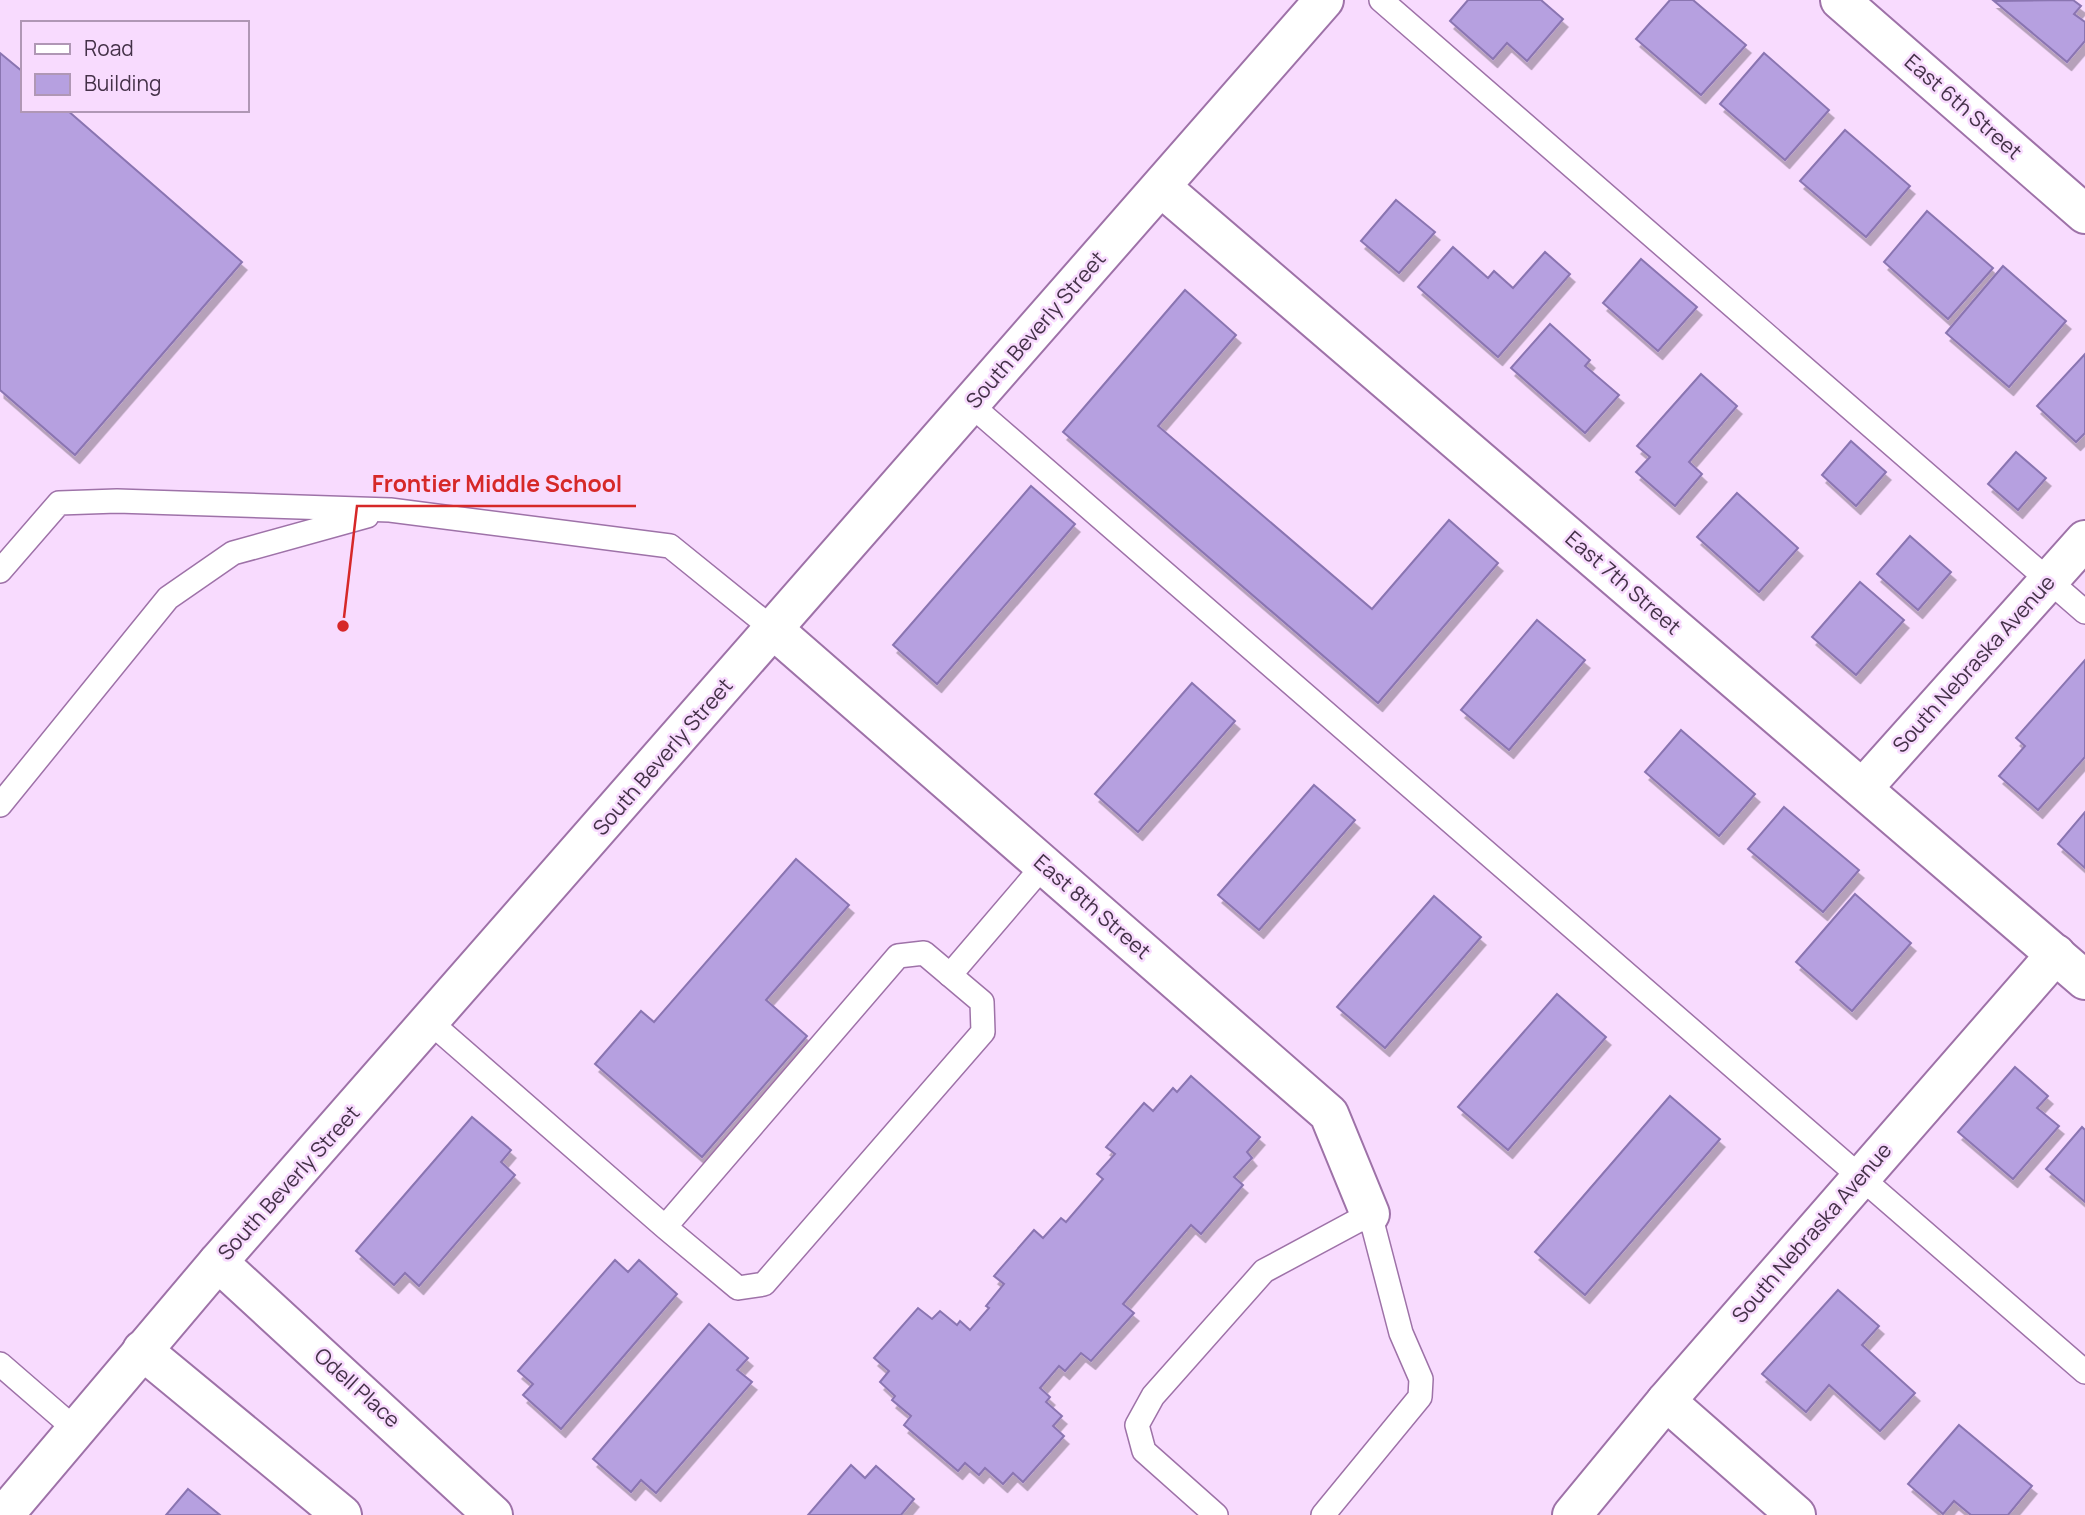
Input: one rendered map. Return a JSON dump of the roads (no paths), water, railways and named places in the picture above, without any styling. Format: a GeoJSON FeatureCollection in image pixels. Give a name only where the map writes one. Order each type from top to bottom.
{"type":"FeatureCollection","features":[{"type":"Feature","properties":{"kind":"street","name":"South Beverly Street"},"geometry":{"type":"LineString","coordinates":[[4,1515],[218,1262],[1324,0]]}},
{"type":"Feature","properties":{"kind":"street","name":"East 6th Street"},"geometry":{"type":"LineString","coordinates":[[1840,0],[2085,214]]}},
{"type":"Feature","properties":{"kind":"street","name":"East 7th Street"},"geometry":{"type":"LineString","coordinates":[[1161,187],[2085,979]]}},
{"type":"Feature","properties":{"kind":"street","name":"South Nebraska Avenue"},"geometry":{"type":"LineString","coordinates":[[1863,788],[2085,540]]}},
{"type":"Feature","properties":{"kind":"street","name":"East 8th Street"},"geometry":{"type":"LineString","coordinates":[[774,630],[1329,1114],[1370,1214]]}},
{"type":"Feature","properties":{"kind":"street","name":"South Nebraska Avenue"},"geometry":{"type":"LineString","coordinates":[[1572,1515],[1666,1401],[2056,954]]}},
{"type":"Feature","properties":{"kind":"street","name":"Odell Place"},"geometry":{"type":"LineString","coordinates":[[218,1262],[494,1515]]}},
{"type":"Feature","properties":{"kind":"street"},"geometry":{"type":"LineString","coordinates":[[142,1350],[342,1515]]}},
{"type":"Feature","properties":{"kind":"street"},"geometry":{"type":"LineString","coordinates":[[1666,1401],[1796,1515]]}},
{"type":"Feature","properties":{"kind":"lane"},"geometry":{"type":"LineString","coordinates":[[1381,0],[2085,612]]}},
{"type":"Feature","properties":{"kind":"lane"},"geometry":{"type":"LineString","coordinates":[[971,405],[2085,1372]]}},
{"type":"Feature","properties":{"kind":"lane"},"geometry":{"type":"LineString","coordinates":[[0,570],[60,503],[117,501],[390,510],[670,545],[774,630]]}},
{"type":"Feature","properties":{"kind":"lane"},"geometry":{"type":"LineString","coordinates":[[0,805],[168,598],[233,553],[390,510]]}},
{"type":"Feature","properties":{"kind":"lane"},"geometry":{"type":"LineString","coordinates":[[950,975],[1044,865]]}},
{"type":"Feature","properties":{"kind":"lane"},"geometry":{"type":"LineString","coordinates":[[430,1023],[665,1227],[738,1287],[764,1284],[984,1032],[982,1002],[924,953],[898,956],[665,1227]]}},
{"type":"Feature","properties":{"kind":"lane"},"geometry":{"type":"LineString","coordinates":[[1216,1515],[1144,1451],[1137,1425],[1153,1396],[1264,1271],[1370,1214],[1401,1333],[1422,1379],[1420,1397],[1322,1515]]}},
{"type":"Feature","properties":{"kind":"lane"},"geometry":{"type":"LineString","coordinates":[[0,1364],[75,1429]]}},
{"type":"Feature","properties":{"kind":"place","name":"Frontier Middle School"},"geometry":{"type":"Point","coordinates":[343,626]}}]}
